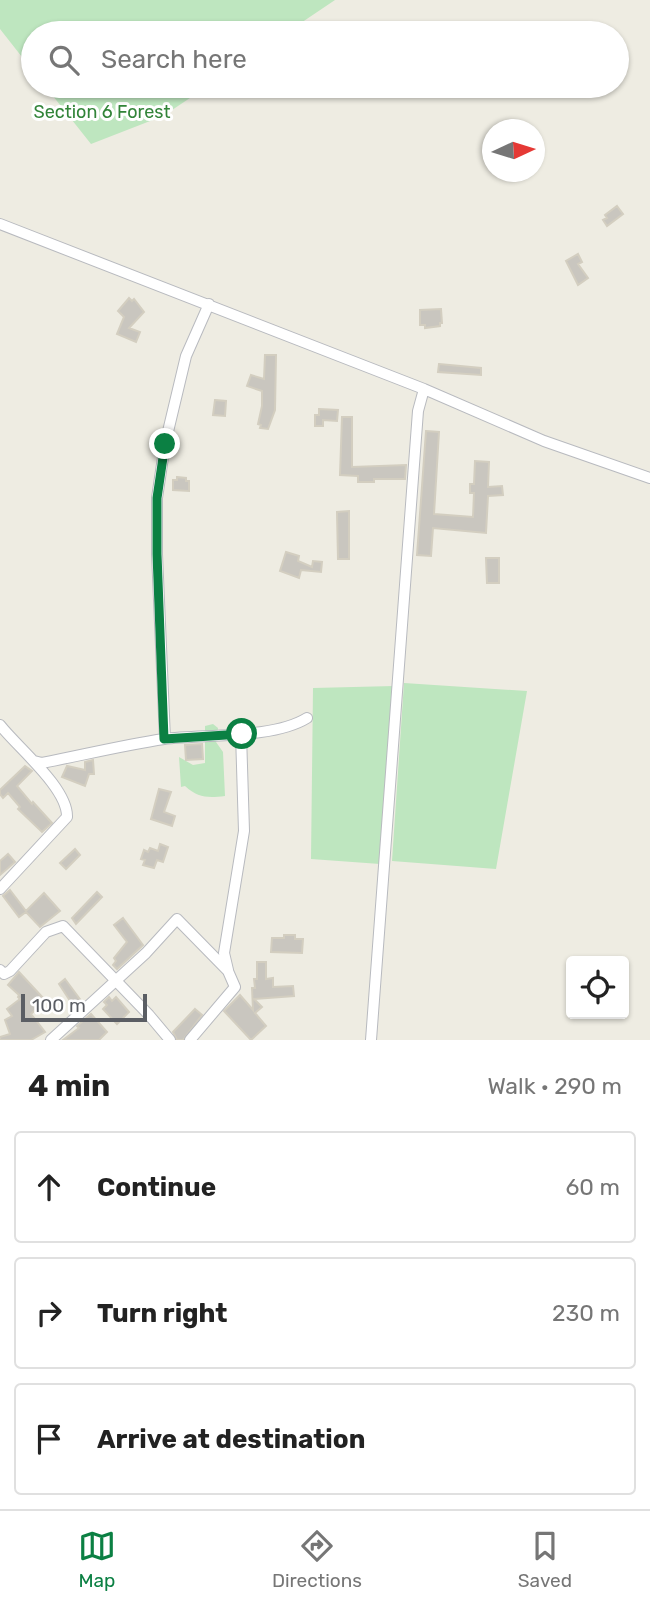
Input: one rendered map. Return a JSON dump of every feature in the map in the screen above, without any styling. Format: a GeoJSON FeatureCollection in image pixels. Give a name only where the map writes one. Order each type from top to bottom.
{"type":"FeatureCollection","features":[{"type":"Feature","properties":{"kind":"street"},"geometry":{"type":"LineString","coordinates":[[2,227],[209,304],[424,389],[544,441],[650,478]]}},
{"type":"Feature","properties":{"kind":"street"},"geometry":{"type":"LineString","coordinates":[[164,739],[157,498],[165,444],[186,356],[209,304]]}},
{"type":"Feature","properties":{"kind":"street"},"geometry":{"type":"LineString","coordinates":[[371,1040],[418,411],[424,389]]}},
{"type":"Feature","properties":{"kind":"street"},"geometry":{"type":"LineString","coordinates":[[34,761],[42,763],[164,739],[242,734],[298,724],[307,718]]}},
{"type":"Feature","properties":{"kind":"street"},"geometry":{"type":"LineString","coordinates":[[0,725],[48,777],[67,809],[67,817],[0,889]]}},
{"type":"Feature","properties":{"kind":"street"},"geometry":{"type":"LineString","coordinates":[[190,1040],[235,987],[224,953],[244,831],[242,734]]}},
{"type":"Feature","properties":{"kind":"street"},"geometry":{"type":"LineString","coordinates":[[51,1040],[117,981],[177,919],[228,971]]}},
{"type":"Feature","properties":{"kind":"street"},"geometry":{"type":"LineString","coordinates":[[0,970],[4,974],[10,971],[46,932],[59,926],[66,928],[170,1040]]}},
{"type":"Feature","properties":{"kind":"green space","name":"Section 6 Forest"},"geometry":{"type":"Polygon","coordinates":[[[0,0],[335,0],[304,21],[21,21],[21,56],[0,29],[0,0]]]}},
{"type":"Feature","properties":{"kind":"green space","name":"Section 6 Forest"},"geometry":{"type":"Polygon","coordinates":[[[55,98],[190,98],[163,116],[91,144],[55,98]]]}},
{"type":"Feature","properties":{"kind":"green space"},"geometry":{"type":"Polygon","coordinates":[[[404,683],[527,691],[496,869],[392,861],[404,683]]]}},
{"type":"Feature","properties":{"kind":"green space"},"geometry":{"type":"Polygon","coordinates":[[[394,686],[380,864],[311,859],[313,688],[394,686]]]}},
{"type":"Feature","properties":{"kind":"green space"},"geometry":{"type":"Polygon","coordinates":[[[213,724],[218,728],[216,742],[223,752],[225,796],[208,797],[194,793],[185,786],[181,787],[179,757],[193,765],[205,763],[205,726],[213,724]]]}},
{"type":"Feature","properties":{"kind":"building"},"geometry":{"type":"Polygon","coordinates":[[[617,206],[623,214],[607,226],[603,220],[607,218],[605,215],[617,206]]]}},
{"type":"Feature","properties":{"kind":"building"},"geometry":{"type":"Polygon","coordinates":[[[578,254],[582,262],[578,264],[588,278],[578,285],[566,261],[578,254]]]}},
{"type":"Feature","properties":{"kind":"building"},"geometry":{"type":"Polygon","coordinates":[[[129,298],[132,301],[134,299],[144,312],[129,328],[140,332],[136,342],[117,334],[124,317],[118,311],[129,298]]]}},
{"type":"Feature","properties":{"kind":"building"},"geometry":{"type":"Polygon","coordinates":[[[441,309],[440,326],[425,328],[425,325],[420,325],[420,310],[441,309]]]}},
{"type":"Feature","properties":{"kind":"building"},"geometry":{"type":"Polygon","coordinates":[[[265,355],[276,355],[275,410],[268,429],[260,428],[261,425],[258,424],[262,391],[247,386],[251,375],[264,379],[265,355]]]}},
{"type":"Feature","properties":{"kind":"building"},"geometry":{"type":"Polygon","coordinates":[[[439,364],[481,368],[481,375],[438,372],[439,364]]]}},
{"type":"Feature","properties":{"kind":"building"},"geometry":{"type":"Polygon","coordinates":[[[215,400],[226,401],[225,416],[213,415],[215,400]]]}},
{"type":"Feature","properties":{"kind":"building"},"geometry":{"type":"Polygon","coordinates":[[[319,409],[338,410],[337,421],[323,420],[323,426],[315,426],[315,415],[319,415],[319,409]]]}},
{"type":"Feature","properties":{"kind":"building"},"geometry":{"type":"Polygon","coordinates":[[[342,417],[352,417],[352,467],[406,465],[405,479],[358,482],[358,476],[340,475],[342,417]]]}},
{"type":"Feature","properties":{"kind":"building"},"geometry":{"type":"Polygon","coordinates":[[[426,431],[439,432],[434,514],[473,517],[474,493],[470,493],[470,484],[474,484],[475,461],[489,462],[488,487],[502,486],[503,495],[488,496],[486,533],[433,528],[431,556],[417,555],[426,431]]]}},
{"type":"Feature","properties":{"kind":"building"},"geometry":{"type":"Polygon","coordinates":[[[177,477],[189,481],[189,491],[173,490],[173,480],[177,480],[177,477]]]}},
{"type":"Feature","properties":{"kind":"building"},"geometry":{"type":"Polygon","coordinates":[[[349,511],[349,559],[338,559],[337,512],[349,511]]]}},
{"type":"Feature","properties":{"kind":"building"},"geometry":{"type":"Polygon","coordinates":[[[286,552],[299,556],[298,561],[312,567],[313,561],[322,562],[321,572],[301,570],[299,578],[280,571],[286,552]]]}},
{"type":"Feature","properties":{"kind":"building"},"geometry":{"type":"Polygon","coordinates":[[[486,558],[499,558],[499,583],[487,583],[486,558]]]}},
{"type":"Feature","properties":{"kind":"building"},"geometry":{"type":"Polygon","coordinates":[[[202,744],[203,759],[186,760],[185,745],[202,744]]]}},
{"type":"Feature","properties":{"kind":"building"},"geometry":{"type":"Polygon","coordinates":[[[93,760],[94,774],[89,774],[85,786],[62,777],[67,766],[85,770],[85,762],[93,760]]]}},
{"type":"Feature","properties":{"kind":"building"},"geometry":{"type":"Polygon","coordinates":[[[25,766],[32,771],[17,786],[52,823],[42,832],[18,809],[20,807],[8,793],[3,798],[0,794],[0,790],[25,766]]]}},
{"type":"Feature","properties":{"kind":"building"},"geometry":{"type":"Polygon","coordinates":[[[159,789],[171,792],[164,812],[175,816],[172,826],[151,819],[159,789]]]}},
{"type":"Feature","properties":{"kind":"building"},"geometry":{"type":"Polygon","coordinates":[[[160,844],[168,847],[163,862],[157,860],[154,868],[143,865],[145,860],[141,859],[144,850],[148,852],[150,848],[158,851],[160,844]]]}},
{"type":"Feature","properties":{"kind":"building"},"geometry":{"type":"Polygon","coordinates":[[[75,849],[80,855],[66,869],[60,863],[75,849]]]}},
{"type":"Feature","properties":{"kind":"building"},"geometry":{"type":"Polygon","coordinates":[[[8,854],[15,862],[0,875],[0,861],[8,854]]]}},
{"type":"Feature","properties":{"kind":"building"},"geometry":{"type":"Polygon","coordinates":[[[10,890],[26,911],[44,893],[60,911],[40,927],[26,912],[19,917],[3,896],[10,890]]]}},
{"type":"Feature","properties":{"kind":"building"},"geometry":{"type":"Polygon","coordinates":[[[97,892],[102,897],[76,924],[72,918],[97,892]]]}},
{"type":"Feature","properties":{"kind":"building"},"geometry":{"type":"Polygon","coordinates":[[[123,918],[143,945],[117,969],[113,965],[116,961],[114,958],[127,942],[114,925],[123,918]]]}},
{"type":"Feature","properties":{"kind":"building"},"geometry":{"type":"Polygon","coordinates":[[[284,935],[295,935],[295,939],[303,939],[302,953],[271,952],[272,938],[284,938],[284,935]]]}},
{"type":"Feature","properties":{"kind":"building"},"geometry":{"type":"Polygon","coordinates":[[[257,962],[266,962],[266,979],[273,978],[273,987],[293,986],[294,996],[254,999],[262,1007],[255,1013],[266,1026],[251,1040],[224,1011],[240,995],[253,1010],[252,988],[255,988],[254,979],[257,979],[257,962]]]}},
{"type":"Feature","properties":{"kind":"building"},"geometry":{"type":"Polygon","coordinates":[[[19,972],[45,1000],[31,1014],[45,1032],[31,1040],[0,1040],[0,1037],[10,1034],[5,1020],[12,1016],[7,1009],[20,999],[8,985],[19,972]]]}},
{"type":"Feature","properties":{"kind":"building"},"geometry":{"type":"Polygon","coordinates":[[[65,979],[82,1002],[74,1007],[59,984],[65,979]]]}},
{"type":"Feature","properties":{"kind":"building"},"geometry":{"type":"Polygon","coordinates":[[[109,997],[112,1001],[116,997],[129,1012],[117,1024],[103,1009],[107,1005],[104,1002],[109,997]]]}},
{"type":"Feature","properties":{"kind":"building"},"geometry":{"type":"Polygon","coordinates":[[[195,1009],[202,1015],[183,1040],[177,1040],[173,1032],[195,1009]]]}},
{"type":"Feature","properties":{"kind":"building"},"geometry":{"type":"Polygon","coordinates":[[[91,1014],[107,1032],[99,1040],[63,1040],[79,1028],[77,1026],[91,1014]]]}},
{"type":"Feature","properties":{"kind":"route"},"geometry":{"type":"LineString","coordinates":[[165,444],[157,498],[164,739],[242,734]]}}]}
